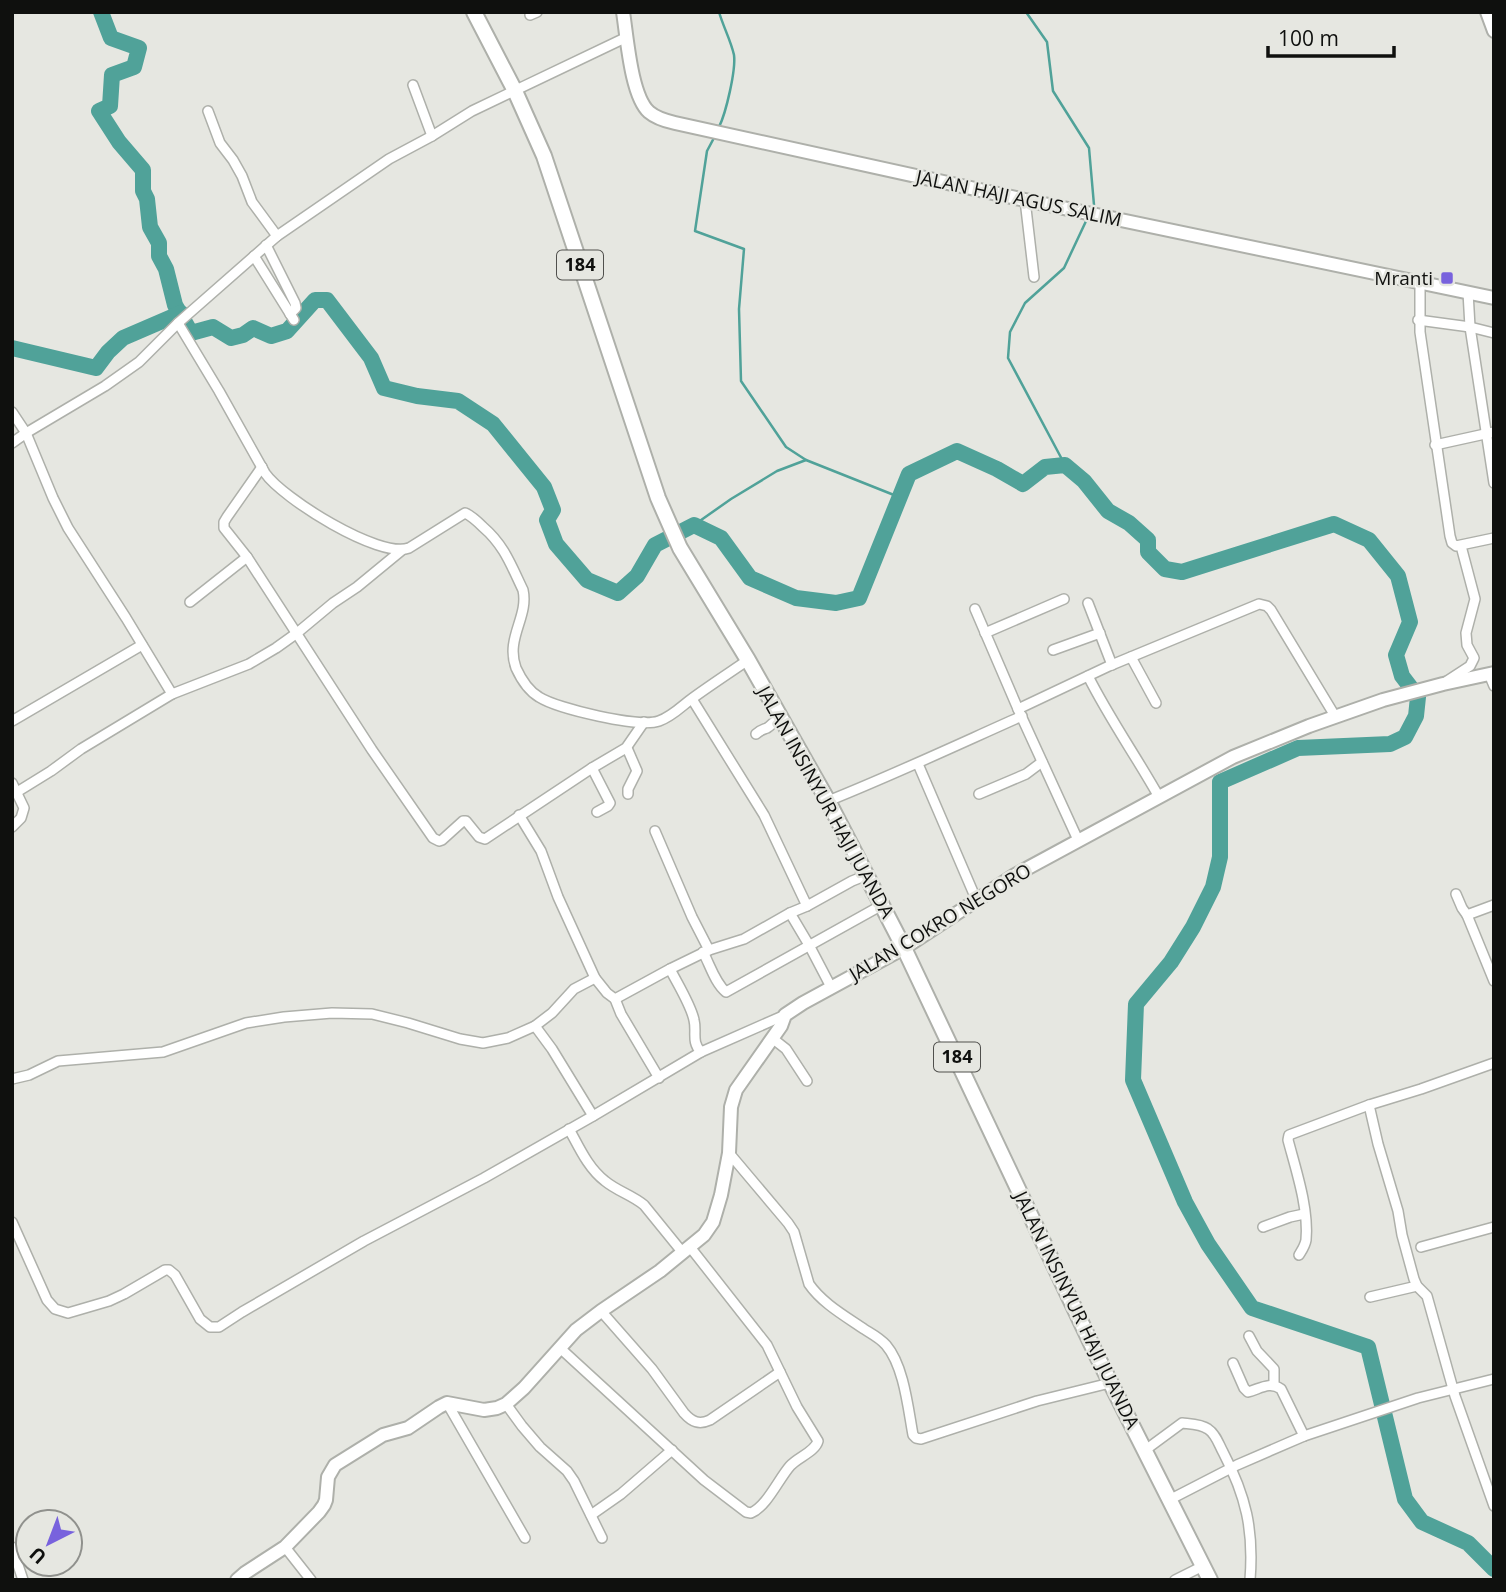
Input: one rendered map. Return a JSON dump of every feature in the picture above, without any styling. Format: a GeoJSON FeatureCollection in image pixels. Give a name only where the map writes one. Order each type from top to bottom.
{"type":"FeatureCollection","features":[{"type":"Feature","properties":{"kind":"main road","name":"JALAN INSINYUR HAJI JUANDA"},"geometry":{"type":"LineString","coordinates":[[474,12],[515,91],[544,156],[669,525],[828,801],[867,875],[1110,1383],[1206,1573]]}},
{"type":"Feature","properties":{"kind":"street","name":"JALAN HAJI AGUS SALIM"},"geometry":{"type":"LineString","coordinates":[[623,12],[634,80],[641,99],[654,116],[668,121],[1025,200],[1494,298]]}},
{"type":"Feature","properties":{"kind":"street"},"geometry":{"type":"LineString","coordinates":[[1487,12],[1494,31]]}},
{"type":"Feature","properties":{"kind":"street"},"geometry":{"type":"LineString","coordinates":[[12,443],[120,377],[277,236],[388,159],[472,111],[627,37]]}},
{"type":"Feature","properties":{"kind":"street"},"geometry":{"type":"LineString","coordinates":[[413,85],[432,136]]}},
{"type":"Feature","properties":{"kind":"street"},"geometry":{"type":"LineString","coordinates":[[208,111],[220,143],[242,176],[252,202],[277,236]]}},
{"type":"Feature","properties":{"kind":"street"},"geometry":{"type":"LineString","coordinates":[[1025,200],[1034,277]]}},
{"type":"Feature","properties":{"kind":"street"},"geometry":{"type":"LineString","coordinates":[[254,256],[292,317],[295,303],[266,245]]}},
{"type":"Feature","properties":{"kind":"street"},"geometry":{"type":"LineString","coordinates":[[1420,282],[1418,320],[1450,536],[1453,544],[1461,545],[1494,538]]}},
{"type":"Feature","properties":{"kind":"street"},"geometry":{"type":"LineString","coordinates":[[1468,292],[1470,327],[1490,433],[1494,482]]}},
{"type":"Feature","properties":{"kind":"street"},"geometry":{"type":"LineString","coordinates":[[182,320],[269,479],[281,491],[362,540],[402,550]]}},
{"type":"Feature","properties":{"kind":"street"},"geometry":{"type":"LineString","coordinates":[[1418,320],[1494,333]]}},
{"type":"Feature","properties":{"kind":"street"},"geometry":{"type":"LineString","coordinates":[[12,412],[26,433],[68,528],[172,694]]}},
{"type":"Feature","properties":{"kind":"street"},"geometry":{"type":"LineString","coordinates":[[1435,445],[1490,433]]}},
{"type":"Feature","properties":{"kind":"street"},"geometry":{"type":"LineString","coordinates":[[262,467],[224,522],[226,531],[247,557],[372,750],[436,840],[442,840],[463,821],[466,821],[479,837],[485,839],[627,748],[644,722]]}},
{"type":"Feature","properties":{"kind":"street"},"geometry":{"type":"LineString","coordinates":[[12,827],[21,818],[24,809],[15,788],[51,771],[81,749],[172,694],[249,664],[276,648],[402,550],[465,513],[499,542],[523,590],[524,604],[513,643],[516,667],[526,685],[542,699],[609,718],[657,722],[748,660]]}},
{"type":"Feature","properties":{"kind":"street"},"geometry":{"type":"LineString","coordinates":[[1443,684],[1469,666],[1474,658],[1466,641],[1466,633],[1475,599],[1461,545]]}},
{"type":"Feature","properties":{"kind":"street"},"geometry":{"type":"LineString","coordinates":[[190,602],[247,557]]}},
{"type":"Feature","properties":{"kind":"street"},"geometry":{"type":"LineString","coordinates":[[985,633],[1064,599]]}},
{"type":"Feature","properties":{"kind":"street"},"geometry":{"type":"LineString","coordinates":[[1088,603],[1112,665]]}},
{"type":"Feature","properties":{"kind":"street"},"geometry":{"type":"LineString","coordinates":[[828,801],[918,764],[1112,665],[1259,604],[1270,610],[1279,622],[1335,716]]}},
{"type":"Feature","properties":{"kind":"street"},"geometry":{"type":"LineString","coordinates":[[975,609],[1078,840]]}},
{"type":"Feature","properties":{"kind":"street"},"geometry":{"type":"LineString","coordinates":[[1053,650],[1100,633]]}},
{"type":"Feature","properties":{"kind":"street"},"geometry":{"type":"LineString","coordinates":[[12,721],[142,645]]}},
{"type":"Feature","properties":{"kind":"street"},"geometry":{"type":"LineString","coordinates":[[1131,657],[1156,703]]}},
{"type":"Feature","properties":{"kind":"street"},"geometry":{"type":"LineString","coordinates":[[1088,676],[1104,709],[1159,797]]}},
{"type":"Feature","properties":{"kind":"street","name":"JALAN COKRO NEGORO"},"geometry":{"type":"LineString","coordinates":[[506,1404],[576,1330],[660,1271],[704,1235],[713,1222],[721,1195],[729,1153],[731,1107],[736,1090],[781,1026],[785,1015],[904,948],[1015,875],[1233,758],[1335,716],[1383,700],[1443,684],[1492,678]]}},
{"type":"Feature","properties":{"kind":"street"},"geometry":{"type":"LineString","coordinates":[[692,699],[764,815],[807,906]]}},
{"type":"Feature","properties":{"kind":"street"},"geometry":{"type":"LineString","coordinates":[[756,734],[781,718]]}},
{"type":"Feature","properties":{"kind":"street"},"geometry":{"type":"LineString","coordinates":[[627,748],[637,771],[628,794]]}},
{"type":"Feature","properties":{"kind":"street"},"geometry":{"type":"LineString","coordinates":[[979,793],[1026,774],[1042,762]]}},
{"type":"Feature","properties":{"kind":"street"},"geometry":{"type":"LineString","coordinates":[[918,764],[976,899]]}},
{"type":"Feature","properties":{"kind":"street"},"geometry":{"type":"LineString","coordinates":[[592,768],[610,803],[597,812]]}},
{"type":"Feature","properties":{"kind":"street"},"geometry":{"type":"LineString","coordinates":[[519,815],[541,852],[595,978],[615,999],[659,1078]]}},
{"type":"Feature","properties":{"kind":"street"},"geometry":{"type":"LineString","coordinates":[[654,831],[716,980],[726,992],[882,905]]}},
{"type":"Feature","properties":{"kind":"street"},"geometry":{"type":"LineString","coordinates":[[615,999],[706,951],[744,939],[867,875]]}},
{"type":"Feature","properties":{"kind":"street"},"geometry":{"type":"LineString","coordinates":[[1456,894],[1468,915],[1494,981]]}},
{"type":"Feature","properties":{"kind":"street"},"geometry":{"type":"LineString","coordinates":[[1468,915],[1494,905]]}},
{"type":"Feature","properties":{"kind":"street"},"geometry":{"type":"LineString","coordinates":[[790,914],[831,987]]}},
{"type":"Feature","properties":{"kind":"street"},"geometry":{"type":"LineString","coordinates":[[670,969],[694,1019],[695,1046],[701,1052]]}},
{"type":"Feature","properties":{"kind":"street"},"geometry":{"type":"LineString","coordinates":[[12,1079],[29,1075],[58,1061],[163,1052],[246,1023],[332,1013],[372,1014],[483,1043],[509,1038],[535,1026],[552,1013],[574,989],[595,978]]}},
{"type":"Feature","properties":{"kind":"street"},"geometry":{"type":"LineString","coordinates":[[12,1222],[14,1234],[47,1300],[55,1309],[68,1313],[109,1301],[169,1270],[175,1275],[200,1319],[209,1327],[215,1328],[364,1241],[484,1178],[701,1052],[785,1015]]}},
{"type":"Feature","properties":{"kind":"street"},"geometry":{"type":"LineString","coordinates":[[535,1026],[593,1116]]}},
{"type":"Feature","properties":{"kind":"street"},"geometry":{"type":"LineString","coordinates":[[772,1038],[786,1049],[807,1081]]}},
{"type":"Feature","properties":{"kind":"street"},"geometry":{"type":"LineString","coordinates":[[1299,1255],[1306,1240],[1304,1214],[1289,1135],[1368,1105],[1494,1063]]}},
{"type":"Feature","properties":{"kind":"street"},"geometry":{"type":"LineString","coordinates":[[1368,1105],[1417,1286],[1427,1296],[1453,1389],[1494,1506]]}},
{"type":"Feature","properties":{"kind":"street"},"geometry":{"type":"LineString","coordinates":[[560,1348],[704,1480],[743,1510],[751,1513],[759,1509],[791,1465],[815,1448],[818,1441],[761,1337],[687,1250],[637,1198],[604,1181],[597,1174],[569,1129]]}},
{"type":"Feature","properties":{"kind":"street"},"geometry":{"type":"LineString","coordinates":[[729,1153],[794,1232],[807,1280],[813,1290],[888,1347],[902,1378],[916,1438],[921,1439],[1037,1401],[1110,1383]]}},
{"type":"Feature","properties":{"kind":"street"},"geometry":{"type":"LineString","coordinates":[[1263,1227],[1304,1214]]}},
{"type":"Feature","properties":{"kind":"street"},"geometry":{"type":"LineString","coordinates":[[1421,1247],[1494,1227]]}},
{"type":"Feature","properties":{"kind":"street"},"geometry":{"type":"LineString","coordinates":[[1370,1297],[1417,1286]]}},
{"type":"Feature","properties":{"kind":"street"},"geometry":{"type":"LineString","coordinates":[[601,1311],[652,1369],[684,1413],[695,1422],[710,1420],[780,1372]]}},
{"type":"Feature","properties":{"kind":"street"},"geometry":{"type":"LineString","coordinates":[[1249,1336],[1257,1351],[1274,1368],[1274,1384]]}},
{"type":"Feature","properties":{"kind":"street"},"geometry":{"type":"LineString","coordinates":[[1233,1363],[1248,1392],[1274,1384],[1284,1392],[1304,1436]]}},
{"type":"Feature","properties":{"kind":"street"},"geometry":{"type":"LineString","coordinates":[[1169,1500],[1304,1436],[1394,1406],[1494,1379]]}},
{"type":"Feature","properties":{"kind":"street"},"geometry":{"type":"LineString","coordinates":[[447,1403],[525,1538]]}},
{"type":"Feature","properties":{"kind":"street"},"geometry":{"type":"LineString","coordinates":[[237,1580],[285,1547],[324,1505],[328,1477],[335,1465],[383,1435],[408,1428],[447,1403],[484,1410],[497,1409],[506,1404],[540,1447],[566,1471],[602,1538]]}},
{"type":"Feature","properties":{"kind":"street"},"geometry":{"type":"LineString","coordinates":[[1144,1451],[1180,1423],[1203,1427],[1212,1432],[1232,1468],[1243,1497],[1250,1527],[1250,1580]]}},
{"type":"Feature","properties":{"kind":"street"},"geometry":{"type":"LineString","coordinates":[[591,1515],[621,1494],[673,1450]]}},
{"type":"Feature","properties":{"kind":"street"},"geometry":{"type":"LineString","coordinates":[[285,1547],[311,1580]]}},
{"type":"Feature","properties":{"kind":"street"},"geometry":{"type":"LineString","coordinates":[[12,1548],[23,1580]]}},
{"type":"Feature","properties":{"kind":"street"},"geometry":{"type":"LineString","coordinates":[[1175,1580],[1206,1573]]}},
{"type":"Feature","properties":{"kind":"waterway"},"geometry":{"type":"LineString","coordinates":[[101,12],[111,38],[139,48],[134,67],[112,75],[110,106],[99,111],[119,142],[143,170],[143,191],[147,199],[150,227],[159,243],[159,256],[166,269],[175,305],[191,333],[213,327],[231,338],[243,335],[253,328],[271,336],[287,331],[315,300],[327,300],[371,358],[384,388],[417,396],[458,401],[493,424],[544,487],[553,510],[547,520],[556,544],[587,580],[618,593],[637,576],[655,545],[694,525],[721,538],[750,578],[796,598],[836,603],[859,598],[909,474],[957,451],[1023,484],[1045,467],[1065,465],[1084,481],[1108,511],[1129,523],[1148,540],[1148,552],[1165,569],[1182,572],[1334,524],[1369,540],[1398,576],[1410,622],[1396,655],[1402,676],[1418,697],[1416,716],[1405,737],[1390,744],[1298,748],[1220,782],[1220,857],[1213,887],[1171,962],[1136,1004],[1133,1080],[1185,1202],[1208,1244],[1252,1308],[1368,1347],[1405,1499],[1422,1522],[1468,1543],[1494,1569]]}},
{"type":"Feature","properties":{"kind":"waterway"},"geometry":{"type":"LineString","coordinates":[[719,12],[734,55],[730,91],[719,127]]}},
{"type":"Feature","properties":{"kind":"waterway"},"geometry":{"type":"LineString","coordinates":[[1026,12],[1047,42],[1053,91],[1089,148],[1094,205],[1092,209]]}},
{"type":"Feature","properties":{"kind":"waterway"},"geometry":{"type":"LineString","coordinates":[[715,136],[707,151],[695,231],[744,249],[739,309],[741,381],[786,447],[806,460],[899,497]]}},
{"type":"Feature","properties":{"kind":"waterway"},"geometry":{"type":"LineString","coordinates":[[1065,465],[1008,358],[1010,332],[1025,303],[1064,268],[1087,219]]}},
{"type":"Feature","properties":{"kind":"waterway"},"geometry":{"type":"LineString","coordinates":[[12,348],[96,368],[123,338],[181,313]]}},
{"type":"Feature","properties":{"kind":"waterway"},"geometry":{"type":"LineString","coordinates":[[694,525],[777,471],[806,460]]}},
{"type":"Feature","properties":{"kind":"place","name":"Mranti"},"geometry":{"type":"Point","coordinates":[1447,278]}}]}
